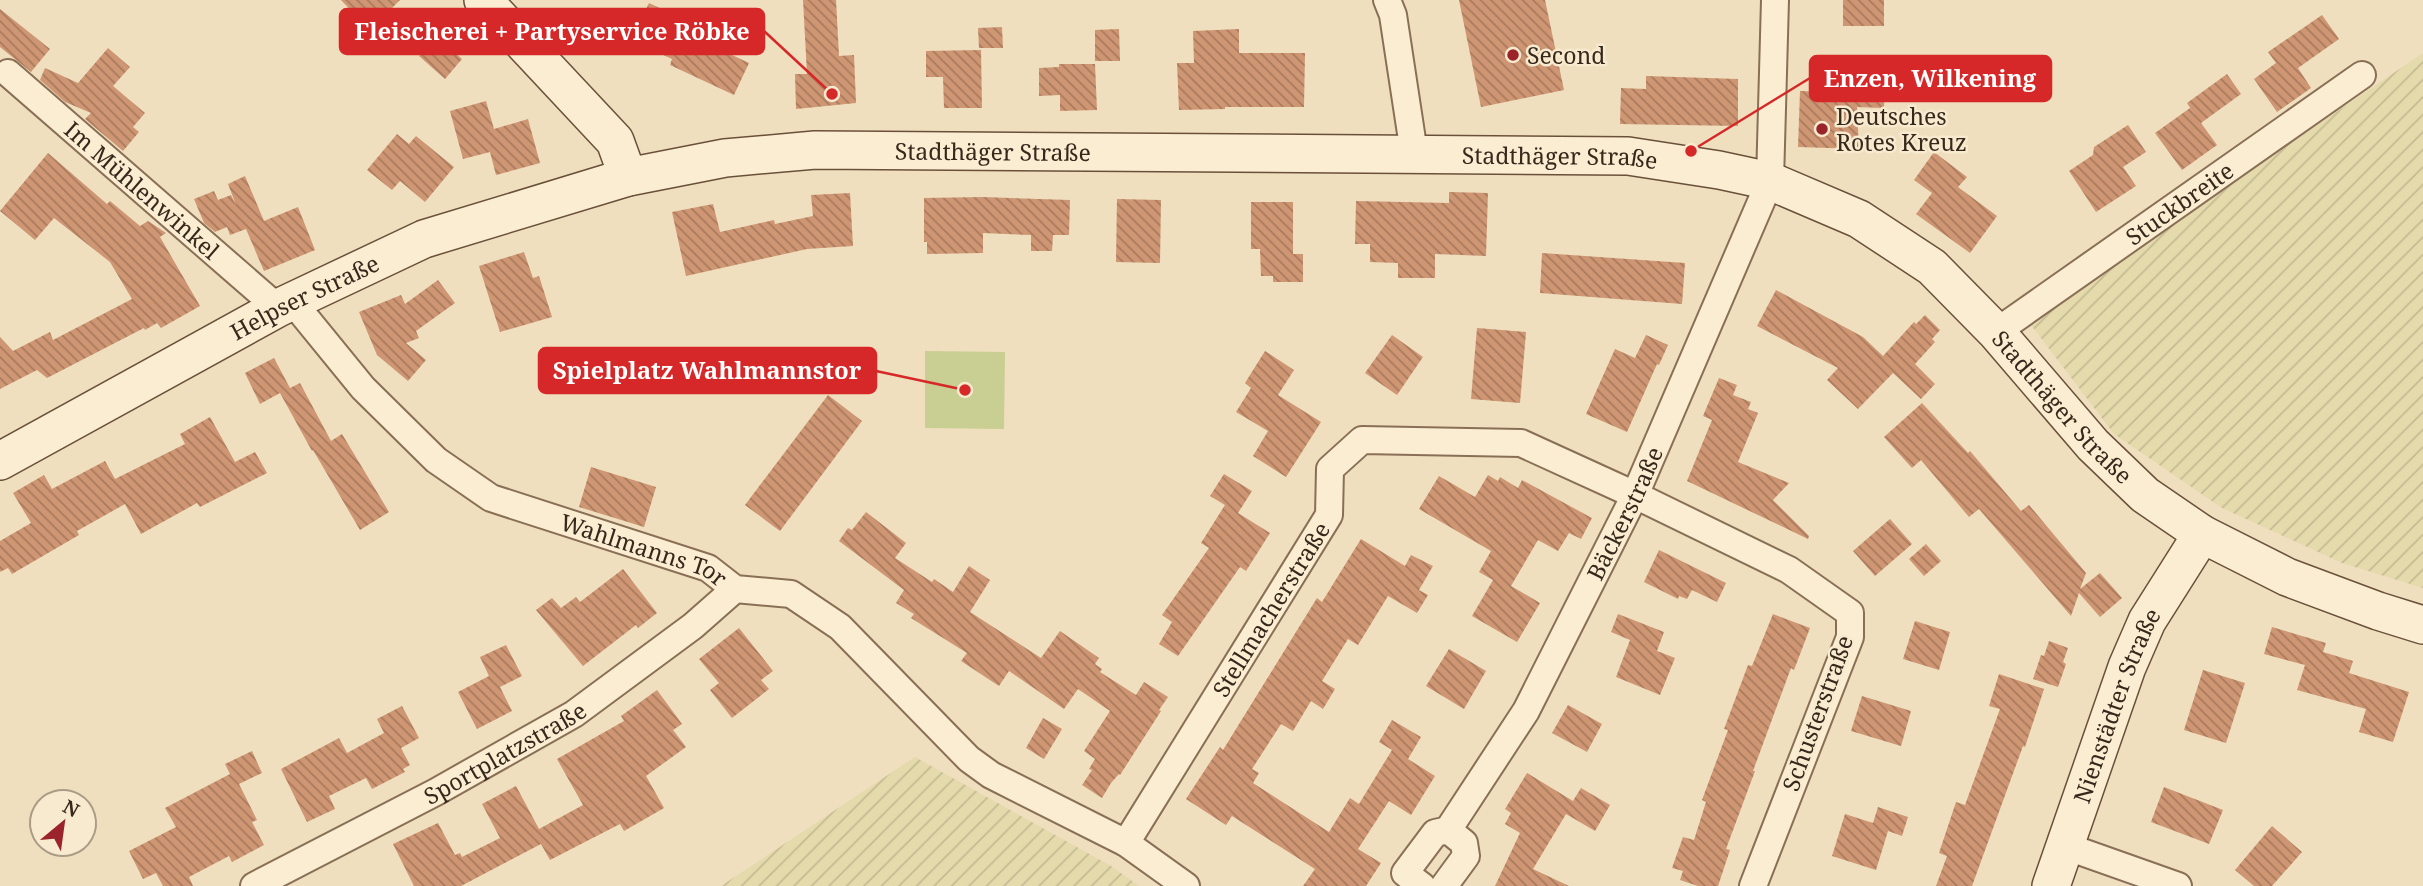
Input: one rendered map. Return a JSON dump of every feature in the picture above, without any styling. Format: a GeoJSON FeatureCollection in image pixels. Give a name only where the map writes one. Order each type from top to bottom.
{"type":"FeatureCollection","features":[{"type":"Feature","properties":{"kind":"main road"},"geometry":{"type":"LineString","coordinates":[[483,0],[615,141],[628,177]]}},
{"type":"Feature","properties":{"kind":"main road","name":"Stadthäger Straße"},"geometry":{"type":"LineString","coordinates":[[628,177],[725,158],[815,150],[1628,156],[1770,181],[1859,219],[1932,267],[1996,332],[2093,445],[2146,495],[2202,534],[2287,577],[2423,625]]}},
{"type":"Feature","properties":{"kind":"main road","name":"Helpser Straße"},"geometry":{"type":"LineString","coordinates":[[0,461],[285,304],[424,239],[628,177]]}},
{"type":"Feature","properties":{"kind":"main road","name":"Nienstädter Straße"},"geometry":{"type":"LineString","coordinates":[[2051,886],[2127,667],[2147,621],[2202,534]]}},
{"type":"Feature","properties":{"kind":"street"},"geometry":{"type":"LineString","coordinates":[[1387,0],[1393,15],[1414,153]]}},
{"type":"Feature","properties":{"kind":"street"},"geometry":{"type":"LineString","coordinates":[[1770,181],[1775,0]]}},
{"type":"Feature","properties":{"kind":"street","name":"Im Mühlenwinkel"},"geometry":{"type":"LineString","coordinates":[[8,73],[285,304]]}},
{"type":"Feature","properties":{"kind":"street","name":"Stuckbreite"},"geometry":{"type":"LineString","coordinates":[[1996,332],[2362,75]]}},
{"type":"Feature","properties":{"kind":"street","name":"Bäckerstraße"},"geometry":{"type":"LineString","coordinates":[[1422,886],[1405,873],[1435,833],[1448,831],[1526,712],[1635,495],[1770,181]]}},
{"type":"Feature","properties":{"kind":"street","name":"Wahlmanns Tor"},"geometry":{"type":"LineString","coordinates":[[285,304],[363,388],[436,460],[491,498],[708,568],[735,589],[791,594],[840,627],[969,759],[991,775],[1126,843],[1186,886]]}},
{"type":"Feature","properties":{"kind":"street","name":"Stellmacherstraße"},"geometry":{"type":"LineString","coordinates":[[1126,843],[1329,515],[1330,469],[1362,440],[1521,443],[1635,495]]}},
{"type":"Feature","properties":{"kind":"street","name":"Schusterstraße"},"geometry":{"type":"LineString","coordinates":[[1635,495],[1789,570],[1850,613],[1850,637],[1753,886]]}},
{"type":"Feature","properties":{"kind":"street","name":"Sportplatzstraße"},"geometry":{"type":"LineString","coordinates":[[254,886],[436,792],[574,714],[693,626],[735,589]]}},
{"type":"Feature","properties":{"kind":"street"},"geometry":{"type":"LineString","coordinates":[[1444,886],[1466,856],[1464,843],[1448,831]]}},
{"type":"Feature","properties":{"kind":"street"},"geometry":{"type":"LineString","coordinates":[[2065,846],[2178,886]]}},
{"type":"Feature","properties":{"kind":"shaded area"},"geometry":{"type":"Polygon","coordinates":[[[2423,53],[2423,588],[2342,563],[2222,508],[2114,434],[2028,321],[2423,53]]]}},
{"type":"Feature","properties":{"kind":"shaded area"},"geometry":{"type":"Polygon","coordinates":[[[915,757],[1111,866],[1139,886],[721,886],[915,757]]]}},
{"type":"Feature","properties":{"kind":"green space"},"geometry":{"type":"Polygon","coordinates":[[[925,351],[1005,352],[1004,429],[925,428],[925,351]]]}},
{"type":"Feature","properties":{"kind":"building"},"geometry":{"type":"Polygon","coordinates":[[[341,0],[400,0],[370,30],[341,0]]]}},
{"type":"Feature","properties":{"kind":"building"},"geometry":{"type":"Polygon","coordinates":[[[803,0],[836,0],[839,56],[854,55],[856,103],[796,109],[795,74],[807,74],[803,0]]]}},
{"type":"Feature","properties":{"kind":"building","name":"Second"},"geometry":{"type":"Polygon","coordinates":[[[1459,0],[1545,0],[1564,90],[1481,107],[1459,0]]]}},
{"type":"Feature","properties":{"kind":"building"},"geometry":{"type":"Polygon","coordinates":[[[1843,0],[1884,0],[1884,26],[1843,26],[1843,0]]]}},
{"type":"Feature","properties":{"kind":"building"},"geometry":{"type":"Polygon","coordinates":[[[649,3],[696,25],[692,30],[701,35],[698,39],[749,63],[734,95],[670,65],[672,59],[631,40],[649,3]]]}},
{"type":"Feature","properties":{"kind":"building"},"geometry":{"type":"Polygon","coordinates":[[[0,9],[50,49],[31,72],[0,47],[0,9]]]}},
{"type":"Feature","properties":{"kind":"building"},"geometry":{"type":"Polygon","coordinates":[[[2322,15],[2339,39],[2298,68],[2311,88],[2277,112],[2254,79],[2276,63],[2268,52],[2322,15]]]}},
{"type":"Feature","properties":{"kind":"building"},"geometry":{"type":"Polygon","coordinates":[[[1002,27],[1003,48],[979,48],[978,28],[1002,27]]]}},
{"type":"Feature","properties":{"kind":"building"},"geometry":{"type":"Polygon","coordinates":[[[1119,29],[1120,61],[1095,61],[1095,30],[1119,29]]]}},
{"type":"Feature","properties":{"kind":"building"},"geometry":{"type":"Polygon","coordinates":[[[1239,29],[1239,53],[1305,53],[1304,107],[1179,110],[1177,63],[1194,63],[1193,31],[1239,29]]]}},
{"type":"Feature","properties":{"kind":"building"},"geometry":{"type":"Polygon","coordinates":[[[436,36],[462,59],[445,79],[419,56],[436,36]]]}},
{"type":"Feature","properties":{"kind":"building"},"geometry":{"type":"Polygon","coordinates":[[[108,48],[130,67],[113,86],[145,113],[133,127],[139,132],[123,151],[85,119],[91,113],[65,102],[40,80],[45,68],[78,83],[108,48]]]}},
{"type":"Feature","properties":{"kind":"building"},"geometry":{"type":"Polygon","coordinates":[[[981,50],[982,108],[944,108],[943,77],[926,77],[926,51],[981,50]]]}},
{"type":"Feature","properties":{"kind":"building"},"geometry":{"type":"Polygon","coordinates":[[[1059,64],[1095,64],[1097,110],[1060,111],[1060,95],[1039,96],[1039,68],[1059,67],[1059,64]]]}},
{"type":"Feature","properties":{"kind":"building"},"geometry":{"type":"Polygon","coordinates":[[[2227,74],[2241,94],[2201,123],[2217,145],[2182,170],[2155,133],[2190,108],[2196,117],[2187,103],[2227,74]]]}},
{"type":"Feature","properties":{"kind":"building"},"geometry":{"type":"Polygon","coordinates":[[[1646,76],[1738,79],[1738,126],[1620,124],[1621,88],[1646,89],[1646,76]]]}},
{"type":"Feature","properties":{"kind":"building"},"geometry":{"type":"Polygon","coordinates":[[[1833,83],[1885,85],[1884,108],[1857,107],[1859,149],[1798,147],[1800,91],[1833,92],[1833,83]]]}},
{"type":"Feature","properties":{"kind":"building"},"geometry":{"type":"Polygon","coordinates":[[[486,101],[494,129],[528,119],[540,163],[496,175],[490,152],[463,159],[450,111],[486,101]]]}},
{"type":"Feature","properties":{"kind":"building"},"geometry":{"type":"Polygon","coordinates":[[[2128,125],[2146,152],[2123,167],[2136,186],[2096,212],[2069,171],[2093,155],[2094,147],[2128,125]]]}},
{"type":"Feature","properties":{"kind":"building"},"geometry":{"type":"Polygon","coordinates":[[[397,134],[409,144],[416,136],[454,167],[425,202],[400,181],[392,190],[367,170],[397,134]]]}},
{"type":"Feature","properties":{"kind":"building"},"geometry":{"type":"Polygon","coordinates":[[[1934,152],[1967,177],[1958,187],[1997,216],[1970,253],[1916,214],[1932,193],[1914,180],[1934,152]]]}},
{"type":"Feature","properties":{"kind":"building"},"geometry":{"type":"Polygon","coordinates":[[[48,153],[107,204],[110,201],[140,226],[148,221],[166,233],[160,237],[200,306],[161,328],[157,323],[145,330],[144,328],[47,378],[37,370],[0,389],[0,337],[13,351],[50,332],[53,340],[132,299],[110,262],[54,218],[35,240],[0,211],[48,153]]]}},
{"type":"Feature","properties":{"kind":"building"},"geometry":{"type":"Polygon","coordinates":[[[245,176],[264,221],[298,207],[315,250],[264,271],[246,229],[230,235],[227,227],[215,232],[204,223],[194,199],[214,191],[218,200],[231,195],[236,205],[228,184],[245,176]]]}},
{"type":"Feature","properties":{"kind":"building"},"geometry":{"type":"Polygon","coordinates":[[[1449,192],[1488,193],[1486,256],[1435,254],[1435,278],[1398,278],[1398,263],[1370,262],[1370,244],[1355,244],[1356,201],[1449,203],[1449,192]]]}},
{"type":"Feature","properties":{"kind":"building"},"geometry":{"type":"Polygon","coordinates":[[[850,193],[853,246],[807,249],[686,276],[672,212],[713,204],[720,232],[774,220],[775,224],[813,216],[811,195],[850,193]]]}},
{"type":"Feature","properties":{"kind":"building"},"geometry":{"type":"Polygon","coordinates":[[[924,198],[1070,200],[1069,235],[1053,235],[1052,251],[1031,251],[1031,235],[983,233],[983,253],[927,254],[927,242],[924,242],[924,198]]]}},
{"type":"Feature","properties":{"kind":"building"},"geometry":{"type":"Polygon","coordinates":[[[1117,199],[1161,200],[1160,263],[1116,262],[1117,199]]]}},
{"type":"Feature","properties":{"kind":"building"},"geometry":{"type":"Polygon","coordinates":[[[1251,202],[1293,202],[1293,254],[1303,254],[1303,282],[1273,282],[1273,276],[1261,276],[1260,249],[1251,249],[1251,202]]]}},
{"type":"Feature","properties":{"kind":"building"},"geometry":{"type":"Polygon","coordinates":[[[524,252],[533,278],[539,276],[552,317],[500,332],[479,266],[524,252]]]}},
{"type":"Feature","properties":{"kind":"building"},"geometry":{"type":"Polygon","coordinates":[[[1542,253],[1685,263],[1682,304],[1540,293],[1542,253]]]}},
{"type":"Feature","properties":{"kind":"building"},"geometry":{"type":"Polygon","coordinates":[[[438,280],[455,303],[416,331],[419,338],[406,343],[426,360],[408,381],[377,355],[359,312],[401,295],[405,304],[438,280]]]}},
{"type":"Feature","properties":{"kind":"building"},"geometry":{"type":"Polygon","coordinates":[[[1776,290],[1863,337],[1883,356],[1914,322],[1916,324],[1925,315],[1940,330],[1932,339],[1935,342],[1915,364],[1935,384],[1921,399],[1893,373],[1858,409],[1827,380],[1838,368],[1757,326],[1776,290]]]}},
{"type":"Feature","properties":{"kind":"building"},"geometry":{"type":"Polygon","coordinates":[[[1477,328],[1526,332],[1520,403],[1471,399],[1477,328]]]}},
{"type":"Feature","properties":{"kind":"building"},"geometry":{"type":"Polygon","coordinates":[[[1392,335],[1423,357],[1397,395],[1365,373],[1392,335]]]}},
{"type":"Feature","properties":{"kind":"building"},"geometry":{"type":"Polygon","coordinates":[[[1646,335],[1668,345],[1627,432],[1586,414],[1615,349],[1635,358],[1646,335]]]}},
{"type":"Feature","properties":{"kind":"building"},"geometry":{"type":"Polygon","coordinates":[[[1265,351],[1294,370],[1278,395],[1321,422],[1286,477],[1253,456],[1268,431],[1236,412],[1251,388],[1245,383],[1265,351]]]}},
{"type":"Feature","properties":{"kind":"building"},"geometry":{"type":"Polygon","coordinates":[[[274,358],[290,388],[300,383],[331,441],[342,434],[389,512],[360,530],[280,393],[260,404],[245,373],[274,358]]]}},
{"type":"Feature","properties":{"kind":"building"},"geometry":{"type":"Polygon","coordinates":[[[1719,378],[1737,385],[1733,395],[1751,402],[1748,409],[1758,413],[1738,462],[1789,483],[1773,500],[1809,536],[1808,539],[1687,481],[1712,420],[1703,416],[1719,378]]]}},
{"type":"Feature","properties":{"kind":"building"},"geometry":{"type":"Polygon","coordinates":[[[828,395],[862,421],[780,531],[745,505],[828,395]]]}},
{"type":"Feature","properties":{"kind":"building"},"geometry":{"type":"Polygon","coordinates":[[[1922,403],[1968,453],[1970,451],[2021,511],[2029,505],[2086,573],[2080,589],[2100,573],[2122,598],[2100,617],[2079,593],[2071,616],[1979,509],[1969,517],[1921,460],[1912,468],[1884,437],[1922,403]]]}},
{"type":"Feature","properties":{"kind":"building"},"geometry":{"type":"Polygon","coordinates":[[[210,417],[235,462],[255,452],[267,473],[200,507],[197,503],[141,534],[125,504],[77,531],[79,535],[12,574],[8,568],[0,572],[0,541],[31,523],[13,493],[44,475],[52,489],[105,461],[115,479],[185,444],[180,434],[210,417]]]}},
{"type":"Feature","properties":{"kind":"building"},"geometry":{"type":"Polygon","coordinates":[[[591,467],[656,487],[644,527],[579,507],[591,467]]]}},
{"type":"Feature","properties":{"kind":"building"},"geometry":{"type":"Polygon","coordinates":[[[1224,474],[1252,491],[1238,513],[1270,533],[1246,571],[1240,567],[1178,656],[1159,644],[1172,622],[1162,615],[1209,548],[1201,543],[1225,505],[1210,496],[1224,474]]]}},
{"type":"Feature","properties":{"kind":"building"},"geometry":{"type":"Polygon","coordinates":[[[1488,475],[1498,481],[1500,477],[1518,488],[1522,480],[1592,518],[1581,539],[1569,533],[1558,551],[1538,540],[1511,586],[1540,603],[1517,642],[1472,616],[1493,580],[1479,572],[1491,551],[1419,509],[1439,476],[1475,497],[1488,475]]]}},
{"type":"Feature","properties":{"kind":"building"},"geometry":{"type":"Polygon","coordinates":[[[866,512],[906,543],[895,558],[932,582],[934,579],[953,592],[969,566],[990,580],[970,612],[1041,658],[1060,631],[1099,658],[1095,664],[1102,669],[1100,672],[1136,695],[1144,682],[1168,697],[1120,775],[1111,783],[1102,798],[1082,785],[1092,770],[1089,769],[1095,759],[1084,751],[1110,711],[1078,689],[1064,709],[1009,671],[999,686],[961,661],[967,653],[911,618],[914,614],[896,603],[904,590],[839,541],[848,528],[852,530],[866,512]]]}},
{"type":"Feature","properties":{"kind":"building"},"geometry":{"type":"Polygon","coordinates":[[[1890,519],[1912,544],[1875,576],[1853,551],[1890,519]]]}},
{"type":"Feature","properties":{"kind":"building"},"geometry":{"type":"Polygon","coordinates":[[[1361,539],[1405,566],[1411,555],[1433,566],[1419,590],[1428,595],[1417,613],[1388,596],[1358,645],[1348,639],[1322,681],[1335,689],[1323,709],[1311,701],[1293,731],[1281,724],[1252,769],[1259,773],[1253,783],[1329,832],[1350,798],[1359,804],[1392,750],[1379,742],[1392,720],[1421,737],[1408,759],[1435,776],[1411,815],[1389,801],[1358,849],[1381,863],[1366,886],[1303,886],[1315,869],[1232,816],[1226,825],[1186,799],[1220,747],[1223,750],[1317,598],[1322,602],[1361,539]]]}},
{"type":"Feature","properties":{"kind":"building"},"geometry":{"type":"Polygon","coordinates":[[[1926,544],[1941,561],[1924,576],[1909,559],[1926,544]]]}},
{"type":"Feature","properties":{"kind":"building"},"geometry":{"type":"Polygon","coordinates":[[[1659,550],[1726,583],[1717,602],[1692,590],[1687,599],[1679,596],[1678,599],[1644,582],[1659,550]]]}},
{"type":"Feature","properties":{"kind":"building"},"geometry":{"type":"Polygon","coordinates":[[[623,569],[657,613],[638,628],[636,625],[583,666],[536,610],[552,598],[561,608],[576,597],[580,602],[623,569]]]}},
{"type":"Feature","properties":{"kind":"building"},"geometry":{"type":"Polygon","coordinates":[[[1618,614],[1664,632],[1657,651],[1675,658],[1660,695],[1616,677],[1630,640],[1611,632],[1618,614]]]}},
{"type":"Feature","properties":{"kind":"building"},"geometry":{"type":"Polygon","coordinates":[[[1773,614],[1810,628],[1794,670],[1791,668],[1753,771],[1726,849],[1730,850],[1718,886],[1698,886],[1680,880],[1683,871],[1672,868],[1683,837],[1694,840],[1706,802],[1702,800],[1728,730],[1724,729],[1748,665],[1752,666],[1773,614]]]}},
{"type":"Feature","properties":{"kind":"building"},"geometry":{"type":"Polygon","coordinates":[[[1915,621],[1950,632],[1939,670],[1903,659],[1915,621]]]}},
{"type":"Feature","properties":{"kind":"building"},"geometry":{"type":"Polygon","coordinates":[[[2272,627],[2326,643],[2323,652],[2353,661],[2349,673],[2409,692],[2393,742],[2359,732],[2366,709],[2297,690],[2305,665],[2264,654],[2272,627]]]}},
{"type":"Feature","properties":{"kind":"building"},"geometry":{"type":"Polygon","coordinates":[[[739,628],[773,671],[761,680],[769,689],[732,718],[710,690],[719,683],[699,659],[739,628]]]}},
{"type":"Feature","properties":{"kind":"building"},"geometry":{"type":"Polygon","coordinates":[[[2049,641],[2068,648],[2058,687],[2033,679],[2049,641]]]}},
{"type":"Feature","properties":{"kind":"building"},"geometry":{"type":"Polygon","coordinates":[[[506,645],[522,676],[500,687],[512,711],[477,729],[458,692],[489,676],[480,657],[506,645]]]}},
{"type":"Feature","properties":{"kind":"building"},"geometry":{"type":"Polygon","coordinates":[[[1449,649],[1486,671],[1464,709],[1426,686],[1449,649]]]}},
{"type":"Feature","properties":{"kind":"building"},"geometry":{"type":"Polygon","coordinates":[[[2203,670],[2245,683],[2226,743],[2184,730],[2203,670]]]}},
{"type":"Feature","properties":{"kind":"building"},"geometry":{"type":"Polygon","coordinates":[[[1999,674],[2044,689],[1972,886],[1936,886],[1947,856],[1939,853],[1956,802],[1965,805],[2000,709],[1989,706],[1999,674]]]}},
{"type":"Feature","properties":{"kind":"building"},"geometry":{"type":"Polygon","coordinates":[[[657,690],[682,724],[673,730],[686,747],[646,776],[664,808],[624,831],[620,824],[550,860],[541,844],[461,886],[414,886],[393,844],[438,823],[455,855],[460,853],[462,857],[500,838],[482,804],[516,786],[539,829],[583,805],[557,759],[624,721],[621,716],[657,690]]]}},
{"type":"Feature","properties":{"kind":"building"},"geometry":{"type":"Polygon","coordinates":[[[1862,696],[1911,711],[1901,746],[1851,731],[1862,696]]]}},
{"type":"Feature","properties":{"kind":"building"},"geometry":{"type":"Polygon","coordinates":[[[1568,705],[1602,724],[1587,752],[1552,733],[1568,705]]]}},
{"type":"Feature","properties":{"kind":"building"},"geometry":{"type":"Polygon","coordinates":[[[402,706],[419,738],[401,748],[410,765],[403,769],[405,772],[372,789],[366,778],[329,796],[335,809],[307,822],[281,769],[339,738],[347,753],[384,733],[377,719],[402,706]]]}},
{"type":"Feature","properties":{"kind":"building"},"geometry":{"type":"Polygon","coordinates":[[[1043,718],[1062,729],[1044,759],[1026,748],[1043,718]]]}},
{"type":"Feature","properties":{"kind":"building"},"geometry":{"type":"Polygon","coordinates":[[[252,751],[262,773],[239,784],[257,820],[252,822],[264,845],[232,862],[229,856],[189,877],[193,886],[163,886],[156,873],[143,879],[129,851],[176,827],[165,808],[230,774],[225,764],[252,751]]]}},
{"type":"Feature","properties":{"kind":"building"},"geometry":{"type":"Polygon","coordinates":[[[1527,773],[1573,801],[1581,788],[1610,805],[1595,831],[1566,814],[1533,869],[1569,886],[1495,886],[1520,833],[1505,824],[1511,813],[1505,809],[1527,773]]]}},
{"type":"Feature","properties":{"kind":"building"},"geometry":{"type":"Polygon","coordinates":[[[2164,787],[2223,810],[2209,844],[2151,822],[2164,787]]]}},
{"type":"Feature","properties":{"kind":"building"},"geometry":{"type":"Polygon","coordinates":[[[1878,807],[1908,817],[1902,836],[1888,831],[1876,870],[1832,856],[1845,814],[1873,823],[1878,807]]]}},
{"type":"Feature","properties":{"kind":"building"},"geometry":{"type":"Polygon","coordinates":[[[2272,826],[2302,852],[2272,886],[2254,886],[2235,870],[2272,826]]]}},
{"type":"Feature","properties":{"kind":"place","name":"Second"},"geometry":{"type":"Point","coordinates":[1513,55]}},
{"type":"Feature","properties":{"kind":"place","name":"Fleischerei + Partyservice Röbke"},"geometry":{"type":"Point","coordinates":[832,94]}},
{"type":"Feature","properties":{"kind":"place","name":"Deutsches Rotes Kreuz"},"geometry":{"type":"Point","coordinates":[1822,129]}},
{"type":"Feature","properties":{"kind":"place","name":"Enzen, Wilkening"},"geometry":{"type":"Point","coordinates":[1691,151]}},
{"type":"Feature","properties":{"kind":"place","name":"Spielplatz Wahlmannstor"},"geometry":{"type":"Point","coordinates":[965,390]}}]}
